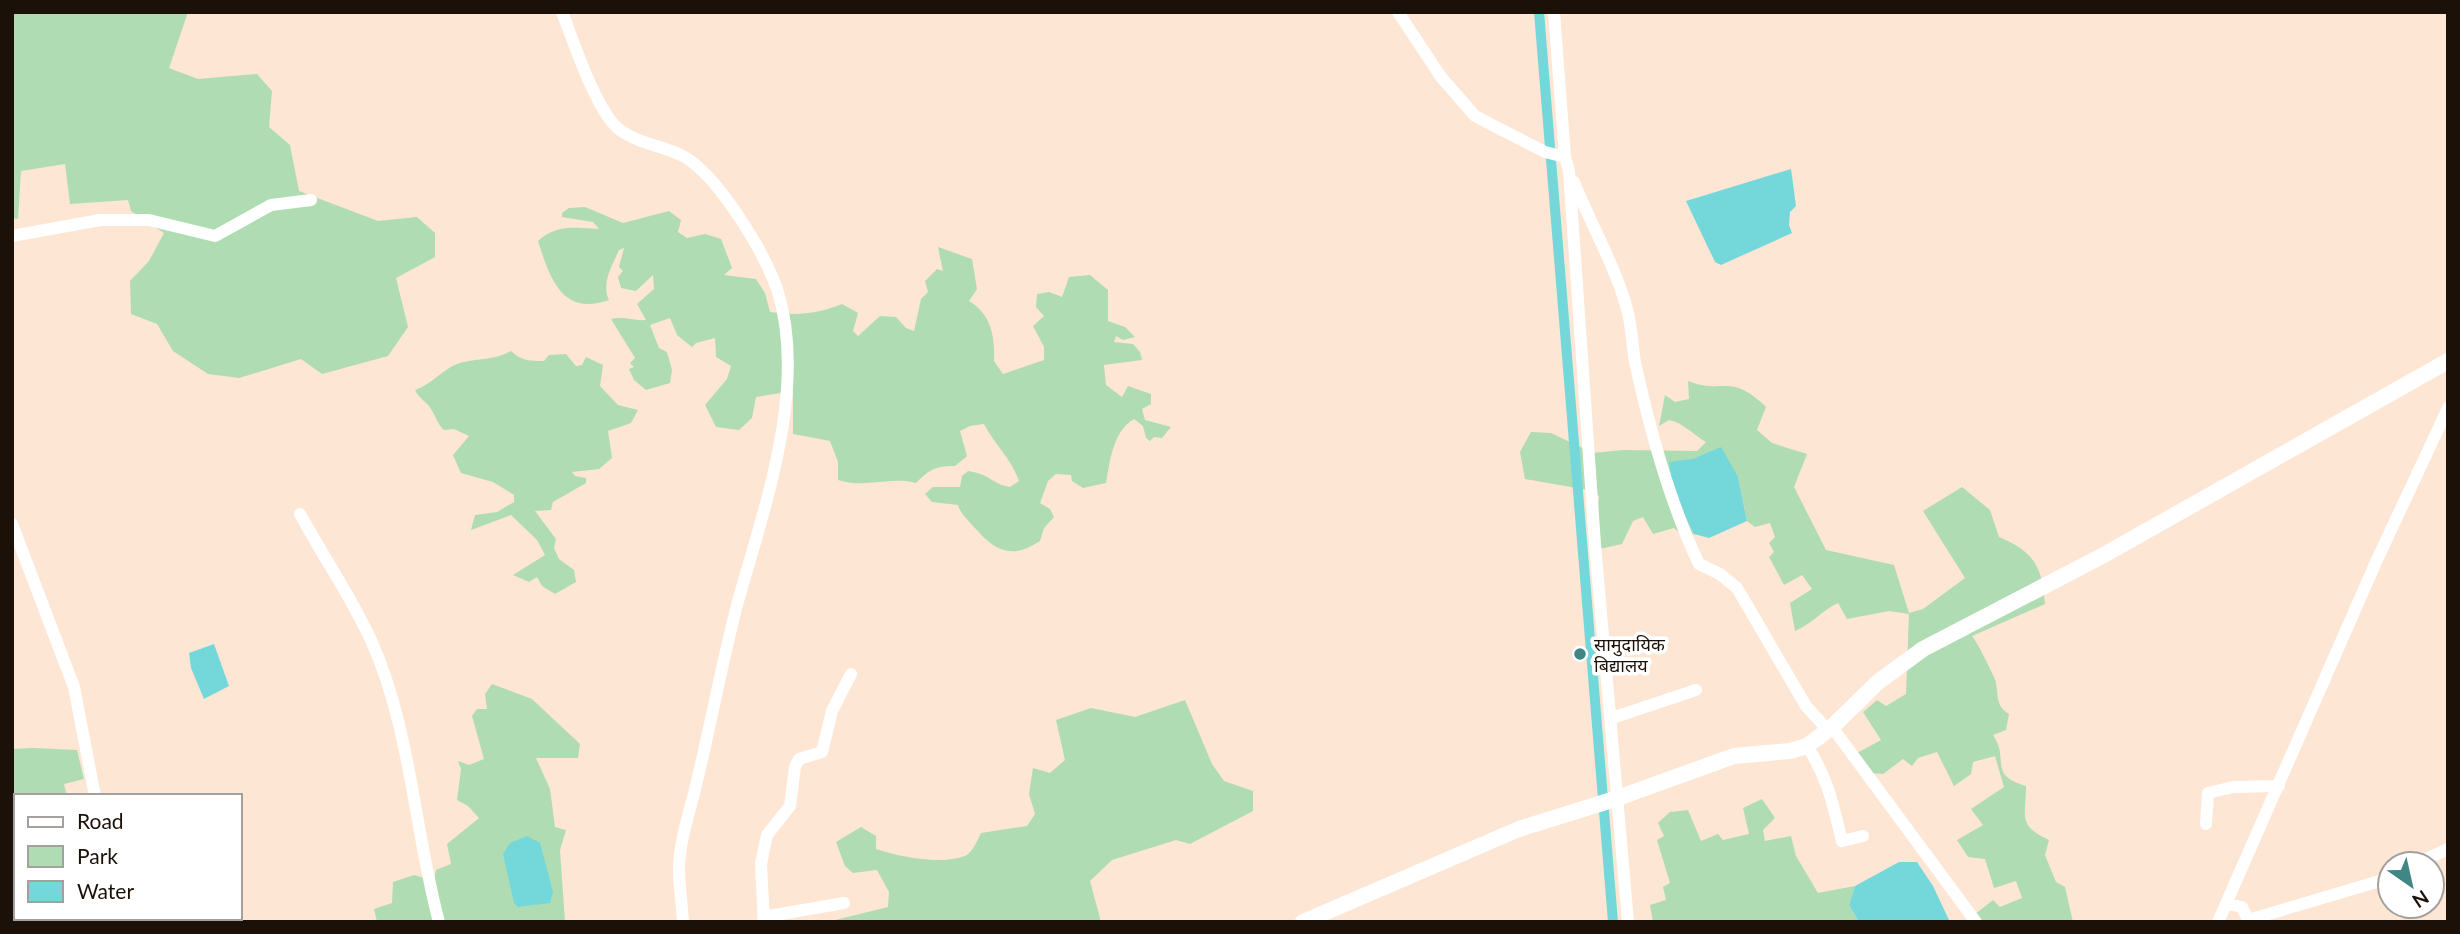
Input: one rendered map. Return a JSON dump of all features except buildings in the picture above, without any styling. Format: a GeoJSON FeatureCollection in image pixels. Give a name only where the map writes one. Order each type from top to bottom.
{"type":"FeatureCollection","features":[{"type":"Feature","properties":{"kind":"main road"},"geometry":{"type":"LineString","coordinates":[[1303,922],[1520,829],[1609,801],[1734,756],[1790,751],[1807,746],[1832,727],[1878,682],[1923,649],[2102,556],[2448,361]]}},
{"type":"Feature","properties":{"kind":"street"},"geometry":{"type":"LineString","coordinates":[[562,12],[606,114],[619,130],[684,157],[712,181],[743,225],[772,277],[783,324],[786,359],[782,436],[765,512],[737,607],[679,866],[683,922]]}},
{"type":"Feature","properties":{"kind":"street"},"geometry":{"type":"LineString","coordinates":[[1398,12],[1441,77],[1475,116],[1556,156],[1569,171],[1589,219],[1604,246],[1626,306],[1638,372],[1671,498],[1699,564],[1720,574],[1737,588],[1806,706],[1825,727],[1832,727],[1976,922]]}},
{"type":"Feature","properties":{"kind":"street"},"geometry":{"type":"LineString","coordinates":[[1554,12],[1556,156]]}},
{"type":"Feature","properties":{"kind":"street"},"geometry":{"type":"LineString","coordinates":[[1569,171],[1595,544],[1612,718],[1609,801],[1629,922]]}},
{"type":"Feature","properties":{"kind":"street"},"geometry":{"type":"LineString","coordinates":[[12,236],[100,220],[149,220],[215,236],[271,205],[311,200]]}},
{"type":"Feature","properties":{"kind":"street"},"geometry":{"type":"LineString","coordinates":[[2218,922],[2376,562],[2447,414]]}},
{"type":"Feature","properties":{"kind":"street"},"geometry":{"type":"LineString","coordinates":[[300,514],[371,641],[403,738],[420,822],[423,862],[439,922]]}},
{"type":"Feature","properties":{"kind":"street"},"geometry":{"type":"LineString","coordinates":[[12,524],[74,687],[94,794]]}},
{"type":"Feature","properties":{"kind":"street"},"geometry":{"type":"LineString","coordinates":[[844,903],[764,920],[761,864],[767,835],[790,806],[795,767],[799,759],[822,752],[832,711],[850,674]]}},
{"type":"Feature","properties":{"kind":"street"},"geometry":{"type":"LineString","coordinates":[[1612,718],[1696,690]]}},
{"type":"Feature","properties":{"kind":"street"},"geometry":{"type":"LineString","coordinates":[[1807,746],[1830,786],[1842,841],[1863,836]]}},
{"type":"Feature","properties":{"kind":"street"},"geometry":{"type":"LineString","coordinates":[[2206,824],[2208,793],[2232,787],[2278,786]]}},
{"type":"Feature","properties":{"kind":"street"},"geometry":{"type":"LineString","coordinates":[[2228,904],[2242,907],[2248,920],[2376,882]]}},
{"type":"Feature","properties":{"kind":"green space"},"geometry":{"type":"Polygon","coordinates":[[[12,12],[188,12],[169,68],[198,79],[257,74],[272,91],[269,127],[290,145],[299,191],[378,221],[417,217],[435,233],[435,257],[396,278],[408,327],[388,356],[322,374],[301,359],[239,378],[208,374],[173,351],[157,324],[131,314],[130,281],[149,261],[164,233],[131,211],[128,200],[70,204],[65,164],[21,171],[18,219],[12,218],[12,12]]]}},
{"type":"Feature","properties":{"kind":"green space"},"geometry":{"type":"Polygon","coordinates":[[[585,207],[623,223],[669,211],[681,220],[678,232],[687,238],[705,234],[721,239],[732,268],[724,275],[756,279],[765,293],[770,312],[807,313],[842,304],[858,313],[853,331],[858,336],[880,316],[896,317],[906,328],[914,331],[921,299],[928,292],[925,281],[937,269],[943,271],[938,247],[972,259],[977,289],[969,301],[987,319],[994,343],[994,361],[1003,374],[1044,360],[1044,347],[1033,326],[1044,316],[1036,307],[1037,294],[1049,292],[1062,297],[1069,277],[1090,275],[1108,290],[1108,321],[1125,327],[1135,337],[1123,340],[1116,336],[1114,342],[1133,344],[1140,352],[1142,360],[1104,365],[1106,385],[1122,397],[1128,386],[1151,394],[1151,404],[1142,409],[1145,420],[1171,427],[1162,438],[1154,437],[1150,441],[1146,438],[1143,426],[1134,419],[1121,431],[1117,439],[1106,483],[1083,488],[1072,481],[1071,475],[1056,474],[1048,481],[1040,503],[1050,509],[1054,517],[1044,528],[1040,541],[1020,550],[996,547],[964,516],[958,505],[932,502],[925,494],[933,487],[960,487],[962,476],[968,471],[982,474],[1010,487],[1019,481],[1012,465],[984,424],[960,431],[967,456],[955,466],[933,469],[916,483],[858,483],[838,480],[838,462],[830,441],[793,434],[793,391],[756,397],[752,418],[739,430],[716,427],[705,405],[727,379],[731,366],[716,357],[715,338],[696,343],[692,347],[677,335],[670,318],[650,325],[659,348],[667,352],[672,370],[670,383],[646,390],[634,380],[629,369],[634,367],[630,363],[635,358],[611,319],[646,320],[637,304],[654,289],[653,275],[636,291],[621,288],[618,277],[623,271],[619,267],[624,248],[619,250],[608,275],[606,287],[609,300],[593,304],[580,303],[569,299],[560,291],[538,241],[559,229],[599,229],[593,222],[562,217],[562,213],[569,208],[585,207]]]}},
{"type":"Feature","properties":{"kind":"green space"},"geometry":{"type":"Polygon","coordinates":[[[511,351],[522,359],[534,361],[544,361],[549,355],[566,354],[576,366],[582,365],[586,357],[603,365],[600,386],[618,405],[638,410],[631,423],[608,431],[612,458],[599,469],[572,472],[575,476],[586,478],[586,483],[553,502],[551,510],[535,511],[556,539],[554,548],[559,559],[574,570],[576,582],[555,594],[542,586],[537,577],[529,582],[513,575],[545,555],[537,540],[511,515],[471,530],[475,515],[497,512],[514,502],[514,495],[493,482],[461,473],[453,455],[469,436],[454,429],[444,430],[415,390],[457,364],[511,351]]]}},
{"type":"Feature","properties":{"kind":"green space"},"geometry":{"type":"Polygon","coordinates":[[[1688,381],[1744,390],[1766,407],[1757,430],[1772,443],[1807,454],[1794,487],[1826,550],[1894,565],[1909,613],[1923,609],[1965,578],[1923,511],[1962,487],[1990,510],[1999,537],[2021,549],[2034,562],[2042,580],[2045,604],[1972,636],[1995,680],[2000,706],[2009,714],[2006,730],[1993,735],[1998,744],[2003,771],[2014,782],[2026,786],[2026,819],[2032,830],[2049,840],[2045,855],[2056,882],[2065,887],[2073,922],[1965,922],[1993,900],[2000,907],[2022,898],[2016,881],[1994,888],[1985,859],[1968,857],[1957,840],[1983,825],[1971,809],[2004,787],[1995,756],[1973,762],[1971,774],[1954,786],[1937,752],[1918,758],[1912,766],[1903,759],[1883,774],[1871,773],[1857,753],[1881,740],[1863,712],[1877,700],[1886,706],[1906,694],[1909,614],[1889,611],[1847,619],[1838,603],[1795,631],[1790,603],[1812,589],[1802,575],[1784,585],[1769,557],[1774,552],[1769,543],[1775,537],[1770,523],[1755,527],[1747,521],[1738,477],[1673,492],[1694,534],[1679,532],[1674,528],[1653,534],[1643,517],[1633,521],[1622,544],[1599,549],[1596,530],[1599,496],[1588,490],[1525,479],[1520,452],[1531,432],[1551,433],[1593,453],[1623,450],[1697,451],[1706,442],[1684,426],[1669,420],[1659,426],[1665,395],[1675,402],[1689,399],[1688,381]]]}},
{"type":"Feature","properties":{"kind":"green space"},"geometry":{"type":"Polygon","coordinates":[[[492,684],[532,699],[580,744],[578,758],[536,758],[550,789],[555,827],[566,830],[560,850],[565,922],[377,922],[374,909],[392,903],[393,882],[414,875],[434,881],[436,870],[451,864],[447,844],[479,818],[468,806],[457,800],[461,769],[458,761],[469,765],[484,759],[472,716],[477,709],[487,709],[485,694],[492,684]]]}},
{"type":"Feature","properties":{"kind":"green space"},"geometry":{"type":"Polygon","coordinates":[[[1185,700],[1212,764],[1224,781],[1253,791],[1253,811],[1190,844],[1176,840],[1112,860],[1090,881],[1101,922],[827,922],[888,907],[889,892],[877,870],[853,873],[845,866],[836,842],[861,827],[876,836],[876,849],[886,852],[933,860],[965,856],[973,849],[981,833],[1027,826],[1035,814],[1029,794],[1033,768],[1050,773],[1065,760],[1056,720],[1091,708],[1135,717],[1185,700]]]}},
{"type":"Feature","properties":{"kind":"green space"},"geometry":{"type":"Polygon","coordinates":[[[12,749],[77,750],[84,779],[64,784],[66,794],[14,794],[14,920],[107,922],[12,922],[12,749]]]}},
{"type":"Feature","properties":{"kind":"green space"},"geometry":{"type":"Polygon","coordinates":[[[1762,799],[1775,818],[1763,830],[1765,841],[1791,836],[1796,856],[1818,893],[1855,886],[1849,905],[1859,922],[1653,922],[1650,905],[1666,900],[1663,887],[1670,883],[1657,840],[1664,836],[1658,823],[1670,812],[1688,810],[1701,841],[1718,834],[1723,840],[1749,834],[1743,808],[1762,799]]]}},
{"type":"Feature","properties":{"kind":"water"},"geometry":{"type":"Polygon","coordinates":[[[1791,169],[1796,206],[1790,212],[1789,225],[1792,233],[1721,265],[1715,262],[1686,201],[1791,169]]]}},
{"type":"Feature","properties":{"kind":"water"},"geometry":{"type":"Polygon","coordinates":[[[1721,447],[1738,477],[1747,521],[1709,538],[1694,534],[1673,492],[1669,462],[1693,459],[1721,447]]]}},
{"type":"Feature","properties":{"kind":"water"},"geometry":{"type":"Polygon","coordinates":[[[214,644],[229,686],[204,699],[191,668],[189,653],[214,644]]]}},
{"type":"Feature","properties":{"kind":"water"},"geometry":{"type":"Polygon","coordinates":[[[527,836],[540,843],[553,892],[550,903],[518,907],[514,903],[503,854],[510,843],[527,836]]]}},
{"type":"Feature","properties":{"kind":"water"},"geometry":{"type":"Polygon","coordinates":[[[1899,862],[1917,862],[1933,886],[1950,922],[1859,922],[1849,905],[1855,886],[1899,862]]]}},
{"type":"Feature","properties":{"kind":"waterway"},"geometry":{"type":"LineString","coordinates":[[1539,12],[1613,922]]}},
{"type":"Feature","properties":{"kind":"place","name":"सामुदायिक बिद्यालय"},"geometry":{"type":"Point","coordinates":[1580,654]}}]}
